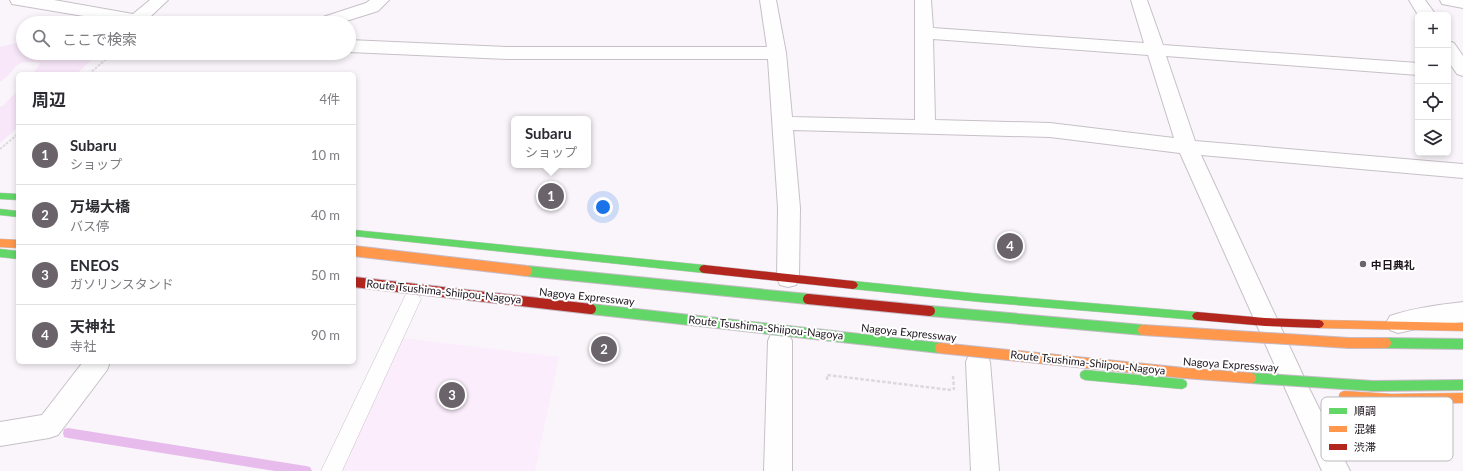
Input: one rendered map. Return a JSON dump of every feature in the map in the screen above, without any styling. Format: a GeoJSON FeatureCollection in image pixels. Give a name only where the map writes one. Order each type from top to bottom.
{"type":"FeatureCollection","features":[{"type":"Feature","properties":{"kind":"main road"},"geometry":{"type":"LineString","coordinates":[[0,196],[16,198]]}},
{"type":"Feature","properties":{"kind":"main road"},"geometry":{"type":"LineString","coordinates":[[0,212],[16,214]]}},
{"type":"Feature","properties":{"kind":"main road"},"geometry":{"type":"LineString","coordinates":[[356,233],[981,298],[1266,322],[1463,327]]}},
{"type":"Feature","properties":{"kind":"main road"},"geometry":{"type":"LineString","coordinates":[[0,242],[16,244]]}},
{"type":"Feature","properties":{"kind":"main road","name":"Nagoya Expressway"},"geometry":{"type":"LineString","coordinates":[[356,251],[598,278],[974,315],[1171,332],[1349,343],[1463,344]]}},
{"type":"Feature","properties":{"kind":"main road"},"geometry":{"type":"LineString","coordinates":[[0,253],[16,255]]}},
{"type":"Feature","properties":{"kind":"main road","name":"Nagoya Expressway"},"geometry":{"type":"LineString","coordinates":[[356,282],[976,352],[1184,373],[1373,386],[1461,396]]}},
{"type":"Feature","properties":{"kind":"main road","name":"Route Tsushima-Shiipou-Nagoya"},"geometry":{"type":"LineString","coordinates":[[1078,374],[1194,385]]}},
{"type":"Feature","properties":{"kind":"main road"},"geometry":{"type":"LineString","coordinates":[[1336,395],[1364,397]]}},
{"type":"Feature","properties":{"kind":"main road"},"geometry":{"type":"LineString","coordinates":[[1438,397],[1461,396]]}},
{"type":"Feature","properties":{"kind":"street"},"geometry":{"type":"LineString","coordinates":[[18,0],[115,16]]}},
{"type":"Feature","properties":{"kind":"street"},"geometry":{"type":"LineString","coordinates":[[149,16],[160,0]]}},
{"type":"Feature","properties":{"kind":"street"},"geometry":{"type":"LineString","coordinates":[[344,16],[372,7],[381,0]]}},
{"type":"Feature","properties":{"kind":"street"},"geometry":{"type":"LineString","coordinates":[[768,0],[777,53],[789,208],[788,278]]}},
{"type":"Feature","properties":{"kind":"street"},"geometry":{"type":"LineString","coordinates":[[923,0],[925,127]]}},
{"type":"Feature","properties":{"kind":"street"},"geometry":{"type":"LineString","coordinates":[[1139,0],[1186,147],[1321,440]]}},
{"type":"Feature","properties":{"kind":"street"},"geometry":{"type":"LineString","coordinates":[[1417,0],[1425,12]]}},
{"type":"Feature","properties":{"kind":"street"},"geometry":{"type":"LineString","coordinates":[[1448,0],[1463,3]]}},
{"type":"Feature","properties":{"kind":"street"},"geometry":{"type":"LineString","coordinates":[[924,33],[1415,69]]}},
{"type":"Feature","properties":{"kind":"street"},"geometry":{"type":"LineString","coordinates":[[356,46],[508,53],[777,53]]}},
{"type":"Feature","properties":{"kind":"street"},"geometry":{"type":"LineString","coordinates":[[1449,48],[1463,71]]}},
{"type":"Feature","properties":{"kind":"street"},"geometry":{"type":"LineString","coordinates":[[1451,71],[1463,71]]}},
{"type":"Feature","properties":{"kind":"street"},"geometry":{"type":"LineString","coordinates":[[782,123],[1050,130],[1186,147],[1463,171]]}},
{"type":"Feature","properties":{"kind":"street"},"geometry":{"type":"LineString","coordinates":[[1383,326],[1429,316],[1463,312]]}},
{"type":"Feature","properties":{"kind":"street"},"geometry":{"type":"LineString","coordinates":[[778,471],[780,341]]}},
{"type":"Feature","properties":{"kind":"street"},"geometry":{"type":"LineString","coordinates":[[978,362],[984,471]]}},
{"type":"Feature","properties":{"kind":"street"},"geometry":{"type":"LineString","coordinates":[[0,434],[49,426],[96,364]]}},
{"type":"Feature","properties":{"kind":"street"},"geometry":{"type":"LineString","coordinates":[[1331,461],[1336,471]]}},
{"type":"Feature","properties":{"kind":"lane"},"geometry":{"type":"LineString","coordinates":[[331,471],[412,299]]}},
{"type":"Feature","properties":{"kind":"path"},"geometry":{"type":"LineString","coordinates":[[90,72],[105,60]]}},
{"type":"Feature","properties":{"kind":"path"},"geometry":{"type":"LineString","coordinates":[[0,149],[16,136]]}},
{"type":"Feature","properties":{"kind":"path"},"geometry":{"type":"LineString","coordinates":[[827,380],[828,375],[954,390]]}},
{"type":"Feature","properties":{"kind":"shaded area"},"geometry":{"type":"Polygon","coordinates":[[[16,43],[16,60],[92,60],[78,72],[34,72],[41,63],[25,62],[17,66],[0,82],[0,47],[16,43]]]}},
{"type":"Feature","properties":{"kind":"shaded area"},"geometry":{"type":"Polygon","coordinates":[[[16,92],[16,129],[0,143],[0,107],[4,105],[16,92]]]}},
{"type":"Feature","properties":{"kind":"shaded area"},"geometry":{"type":"Polygon","coordinates":[[[403,338],[559,357],[535,471],[340,471],[403,338]]]}},
{"type":"Feature","properties":{"kind":"waterway"},"geometry":{"type":"LineString","coordinates":[[68,433],[306,471]]}},
{"type":"Feature","properties":{"kind":"traffic: fast"},"geometry":{"type":"LineString","coordinates":[[0,196],[16,197]]}},
{"type":"Feature","properties":{"kind":"traffic: fast"},"geometry":{"type":"LineString","coordinates":[[0,212],[16,214]]}},
{"type":"Feature","properties":{"kind":"traffic: fast"},"geometry":{"type":"LineString","coordinates":[[356,233],[704,269]]}},
{"type":"Feature","properties":{"kind":"traffic: fast"},"geometry":{"type":"LineString","coordinates":[[0,253],[16,255]]}},
{"type":"Feature","properties":{"kind":"traffic: fast"},"geometry":{"type":"LineString","coordinates":[[527,271],[808,299]]}},
{"type":"Feature","properties":{"kind":"traffic: fast"},"geometry":{"type":"LineString","coordinates":[[853,285],[981,298],[1197,316]]}},
{"type":"Feature","properties":{"kind":"traffic: fast"},"geometry":{"type":"LineString","coordinates":[[591,309],[940,348]]}},
{"type":"Feature","properties":{"kind":"traffic: fast"},"geometry":{"type":"LineString","coordinates":[[930,311],[1143,330]]}},
{"type":"Feature","properties":{"kind":"traffic: fast"},"geometry":{"type":"LineString","coordinates":[[1386,343],[1463,344]]}},
{"type":"Feature","properties":{"kind":"traffic: fast"},"geometry":{"type":"LineString","coordinates":[[1085,375],[1182,384]]}},
{"type":"Feature","properties":{"kind":"traffic: fast"},"geometry":{"type":"LineString","coordinates":[[1251,378],[1373,386],[1463,385]]}},
{"type":"Feature","properties":{"kind":"traffic: slow"},"geometry":{"type":"LineString","coordinates":[[0,243],[16,244]]}},
{"type":"Feature","properties":{"kind":"traffic: slow"},"geometry":{"type":"LineString","coordinates":[[356,251],[527,271]]}},
{"type":"Feature","properties":{"kind":"traffic: slow"},"geometry":{"type":"LineString","coordinates":[[1319,324],[1463,327]]}},
{"type":"Feature","properties":{"kind":"traffic: slow"},"geometry":{"type":"LineString","coordinates":[[1143,330],[1349,343],[1386,343]]}},
{"type":"Feature","properties":{"kind":"traffic: slow"},"geometry":{"type":"LineString","coordinates":[[940,348],[1184,373],[1251,378]]}},
{"type":"Feature","properties":{"kind":"traffic: slow"},"geometry":{"type":"LineString","coordinates":[[1344,396],[1360,397]]}},
{"type":"Feature","properties":{"kind":"traffic: slow"},"geometry":{"type":"LineString","coordinates":[[1453,398],[1463,398]]}},
{"type":"Feature","properties":{"kind":"traffic: jam"},"geometry":{"type":"LineString","coordinates":[[704,269],[853,285]]}},
{"type":"Feature","properties":{"kind":"traffic: jam"},"geometry":{"type":"LineString","coordinates":[[356,282],[591,309]]}},
{"type":"Feature","properties":{"kind":"traffic: jam"},"geometry":{"type":"LineString","coordinates":[[808,299],[930,311]]}},
{"type":"Feature","properties":{"kind":"traffic: jam"},"geometry":{"type":"LineString","coordinates":[[1197,316],[1265,322],[1319,324]]}},
{"type":"Feature","properties":{"kind":"place","name":"Subaru"},"geometry":{"type":"Point","coordinates":[551,196]}},
{"type":"Feature","properties":{"kind":"place","name":"天神社"},"geometry":{"type":"Point","coordinates":[1010,246]}},
{"type":"Feature","properties":{"kind":"place","name":"中日典礼"},"geometry":{"type":"Point","coordinates":[1363,264]}},
{"type":"Feature","properties":{"kind":"place","name":"万場大橋"},"geometry":{"type":"Point","coordinates":[604,349]}},
{"type":"Feature","properties":{"kind":"place","name":"ENEOS"},"geometry":{"type":"Point","coordinates":[452,395]}}]}
